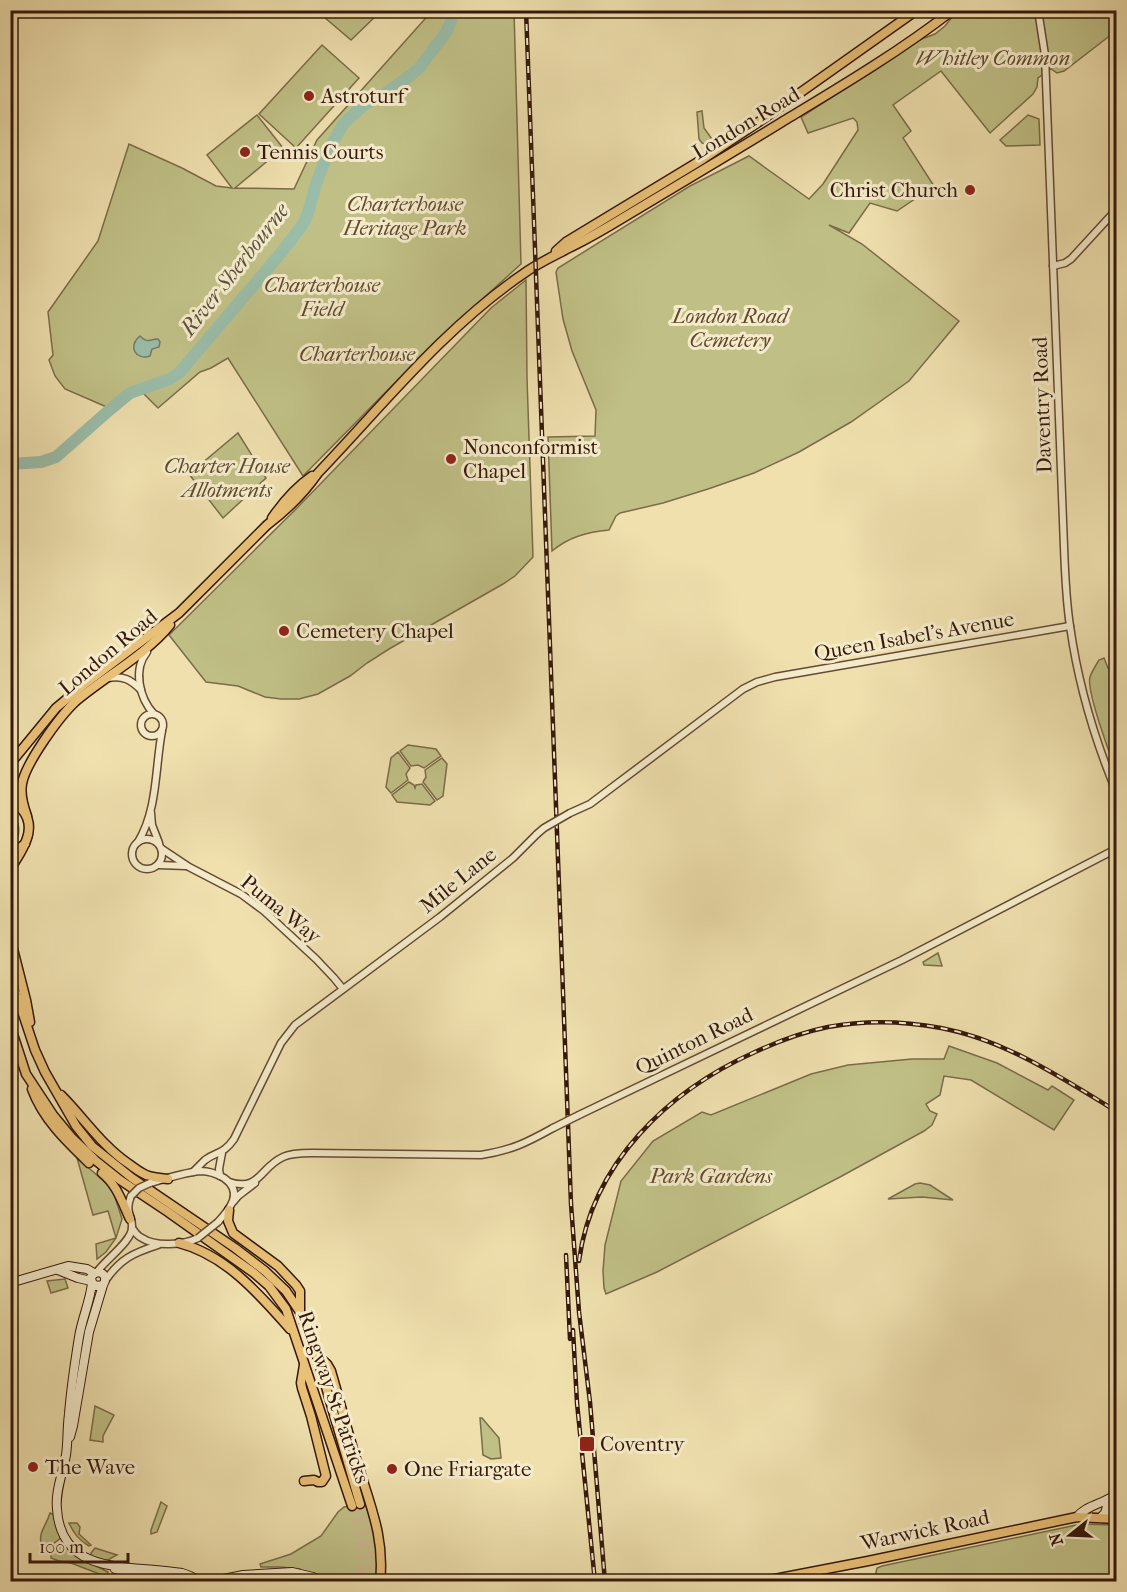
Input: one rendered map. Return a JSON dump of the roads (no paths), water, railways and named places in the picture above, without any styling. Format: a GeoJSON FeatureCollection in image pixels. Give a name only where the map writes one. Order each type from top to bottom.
{"type":"FeatureCollection","features":[{"type":"Feature","properties":{"kind":"main road","name":"London Road"},"geometry":{"type":"LineString","coordinates":[[552,256],[575,236],[703,159],[763,119],[918,10]]}},
{"type":"Feature","properties":{"kind":"main road","name":"London Road"},"geometry":{"type":"LineString","coordinates":[[25,844],[30,831],[22,802],[23,778],[29,765],[66,710],[165,631],[179,613],[267,525],[284,501],[303,482],[318,473],[442,342],[485,301],[552,256],[610,225],[822,98],[882,60],[953,10]]}},
{"type":"Feature","properties":{"kind":"main road","name":"London Road"},"geometry":{"type":"LineString","coordinates":[[10,764],[57,708],[86,683],[179,613]]}},
{"type":"Feature","properties":{"kind":"main road"},"geometry":{"type":"LineString","coordinates":[[10,800],[27,816]]}},
{"type":"Feature","properties":{"kind":"main road"},"geometry":{"type":"LineString","coordinates":[[10,854],[25,844]]}},
{"type":"Feature","properties":{"kind":"main road"},"geometry":{"type":"LineString","coordinates":[[10,869],[25,844]]}},
{"type":"Feature","properties":{"kind":"main road"},"geometry":{"type":"LineString","coordinates":[[10,937],[26,1000],[33,1040]]}},
{"type":"Feature","properties":{"kind":"main road"},"geometry":{"type":"LineString","coordinates":[[10,975],[39,1060],[76,1126],[93,1146],[170,1209]]}},
{"type":"Feature","properties":{"kind":"main road"},"geometry":{"type":"LineString","coordinates":[[10,1025],[40,1108],[74,1148],[112,1182],[131,1223]]}},
{"type":"Feature","properties":{"kind":"main road"},"geometry":{"type":"LineString","coordinates":[[26,1074],[72,1138],[94,1160],[120,1180],[170,1209]]}},
{"type":"Feature","properties":{"kind":"main road"},"geometry":{"type":"LineString","coordinates":[[54,1088],[73,1106],[105,1145],[122,1160],[151,1177],[168,1179]]}},
{"type":"Feature","properties":{"kind":"main road"},"geometry":{"type":"LineString","coordinates":[[230,1208],[228,1221],[232,1233],[278,1266],[296,1285],[300,1291],[300,1312]]}},
{"type":"Feature","properties":{"kind":"main road","name":"Ringway St Patricks"},"geometry":{"type":"LineString","coordinates":[[170,1209],[265,1271],[284,1288],[300,1312],[317,1356],[356,1505],[292,1332],[286,1309],[268,1286],[245,1266],[170,1209]]}},
{"type":"Feature","properties":{"kind":"main road"},"geometry":{"type":"LineString","coordinates":[[179,1243],[201,1250],[235,1273],[292,1332]]}},
{"type":"Feature","properties":{"kind":"main road"},"geometry":{"type":"LineString","coordinates":[[10,1283],[58,1270],[93,1277],[103,1273],[104,1283],[89,1332],[73,1426],[57,1498],[58,1519],[65,1538],[81,1555],[122,1571],[196,1581]]}},
{"type":"Feature","properties":{"kind":"main road"},"geometry":{"type":"LineString","coordinates":[[93,1277],[96,1287],[104,1283]]}},
{"type":"Feature","properties":{"kind":"main road"},"geometry":{"type":"LineString","coordinates":[[67,1447],[79,1337],[90,1298],[93,1277]]}},
{"type":"Feature","properties":{"kind":"main road"},"geometry":{"type":"LineString","coordinates":[[317,1356],[327,1364],[331,1371],[371,1503],[382,1555],[380,1581]]}},
{"type":"Feature","properties":{"kind":"main road"},"geometry":{"type":"LineString","coordinates":[[304,1365],[301,1383],[326,1476],[322,1482],[310,1479],[304,1481]]}},
{"type":"Feature","properties":{"kind":"main road"},"geometry":{"type":"LineString","coordinates":[[1100,1518],[1113,1497]]}},
{"type":"Feature","properties":{"kind":"main road"},"geometry":{"type":"LineString","coordinates":[[1077,1517],[1082,1510],[1113,1497]]}},
{"type":"Feature","properties":{"kind":"main road"},"geometry":{"type":"LineString","coordinates":[[1106,1509],[1116,1518]]}},
{"type":"Feature","properties":{"kind":"main road","name":"Warwick Road"},"geometry":{"type":"LineString","coordinates":[[758,1581],[883,1558],[1077,1517],[1116,1518]]}},
{"type":"Feature","properties":{"kind":"main road"},"geometry":{"type":"LineString","coordinates":[[209,1581],[292,1572],[325,1581]]}},
{"type":"Feature","properties":{"kind":"street","name":"Daventry Road"},"geometry":{"type":"LineString","coordinates":[[1038,10],[1045,55],[1064,548],[1070,626],[1079,677],[1090,720],[1116,791]]}},
{"type":"Feature","properties":{"kind":"street"},"geometry":{"type":"LineString","coordinates":[[1053,266],[1071,259],[1116,210]]}},
{"type":"Feature","properties":{"kind":"street","name":"Queen Isabel's Avenue"},"geometry":{"type":"LineString","coordinates":[[765,680],[1070,626]]}},
{"type":"Feature","properties":{"kind":"street"},"geometry":{"type":"LineString","coordinates":[[150,809],[162,859],[154,869],[148,870],[136,865],[132,851],[144,830],[150,809],[157,776],[163,722],[144,700],[139,666],[142,658],[165,631]]}},
{"type":"Feature","properties":{"kind":"street"},"geometry":{"type":"LineString","coordinates":[[106,678],[127,678],[141,691]]}},
{"type":"Feature","properties":{"kind":"street","name":"Mile Lane"},"geometry":{"type":"LineString","coordinates":[[193,1172],[206,1159],[222,1153],[234,1139],[281,1042],[295,1025],[440,917],[513,858],[544,828],[590,804],[743,689],[765,680]]}},
{"type":"Feature","properties":{"kind":"street"},"geometry":{"type":"LineString","coordinates":[[144,700],[142,728],[153,741],[158,756]]}},
{"type":"Feature","properties":{"kind":"street"},"geometry":{"type":"LineString","coordinates":[[144,717],[154,714]]}},
{"type":"Feature","properties":{"kind":"street"},"geometry":{"type":"LineString","coordinates":[[147,735],[155,736],[162,731]]}},
{"type":"Feature","properties":{"kind":"street"},"geometry":{"type":"LineString","coordinates":[[138,842],[142,839],[149,839],[160,846]]}},
{"type":"Feature","properties":{"kind":"street","name":"Puma Way"},"geometry":{"type":"LineString","coordinates":[[160,846],[189,867],[235,891],[264,911],[316,959],[343,989]]}},
{"type":"Feature","properties":{"kind":"street","name":"Quinton Road"},"geometry":{"type":"LineString","coordinates":[[229,1182],[239,1185],[249,1184],[283,1157],[312,1153],[481,1155],[523,1145],[579,1115],[902,960],[1116,849]]}},
{"type":"Feature","properties":{"kind":"street","name":"Puma Way"},"geometry":{"type":"LineString","coordinates":[[159,865],[189,867]]}},
{"type":"Feature","properties":{"kind":"street","name":"Mile Lane"},"geometry":{"type":"LineString","coordinates":[[220,1176],[222,1153]]}},
{"type":"Feature","properties":{"kind":"street"},"geometry":{"type":"LineString","coordinates":[[104,1283],[111,1272],[127,1257],[161,1244],[192,1242],[218,1222],[230,1208],[234,1191],[229,1182],[220,1176],[204,1171],[150,1183],[139,1188],[131,1196],[128,1206],[131,1223],[141,1238],[161,1244]]}},
{"type":"Feature","properties":{"kind":"street","name":"Quinton Road"},"geometry":{"type":"LineString","coordinates":[[230,1208],[236,1198],[253,1186],[265,1171]]}},
{"type":"Feature","properties":{"kind":"street"},"geometry":{"type":"LineString","coordinates":[[93,1277],[103,1263],[126,1241],[131,1223]]}},
{"type":"Feature","properties":{"kind":"waterway","name":"River Sherbourne"},"geometry":{"type":"LineString","coordinates":[[10,464],[41,462],[56,457],[130,393],[170,379],[179,373],[303,224],[330,147],[344,123],[364,105],[383,95],[420,67],[447,31],[455,10]]}},
{"type":"Feature","properties":{"kind":"tunnel"},"geometry":{"type":"LineString","coordinates":[[360,1504],[368,1542],[369,1582]]}},
{"type":"Feature","properties":{"kind":"tunnel"},"geometry":{"type":"LineString","coordinates":[[352,1506],[360,1542],[361,1582]]}},
{"type":"Feature","properties":{"kind":"railway"},"geometry":{"type":"LineString","coordinates":[[526,10],[571,1204],[605,1582]]}},
{"type":"Feature","properties":{"kind":"railway"},"geometry":{"type":"LineString","coordinates":[[579,1261],[587,1225],[600,1192],[617,1162],[639,1134],[665,1109],[693,1087],[723,1068],[764,1048],[809,1031],[856,1023],[884,1022],[941,1028],[965,1034],[988,1041],[1032,1062],[1116,1111]]}},
{"type":"Feature","properties":{"kind":"railway"},"geometry":{"type":"LineString","coordinates":[[566,1255],[570,1339]]}},
{"type":"Feature","properties":{"kind":"railway"},"geometry":{"type":"LineString","coordinates":[[573,1330],[577,1403],[595,1582]]}},
{"type":"Feature","properties":{"kind":"place","name":"Astroturf"},"geometry":{"type":"Point","coordinates":[309,96]}},
{"type":"Feature","properties":{"kind":"place","name":"Tennis Courts"},"geometry":{"type":"Point","coordinates":[245,152]}},
{"type":"Feature","properties":{"kind":"place","name":"Christ Church"},"geometry":{"type":"Point","coordinates":[970,190]}},
{"type":"Feature","properties":{"kind":"place","name":"Nonconformist Chapel"},"geometry":{"type":"Point","coordinates":[451,459]}},
{"type":"Feature","properties":{"kind":"place","name":"Cemetery Chapel"},"geometry":{"type":"Point","coordinates":[284,631]}},
{"type":"Feature","properties":{"kind":"place","name":"Coventry"},"geometry":{"type":"Point","coordinates":[587,1444]}},
{"type":"Feature","properties":{"kind":"place","name":"The Wave"},"geometry":{"type":"Point","coordinates":[33,1467]}},
{"type":"Feature","properties":{"kind":"place","name":"One Friargate"},"geometry":{"type":"Point","coordinates":[392,1469]}},
{"type":"Feature","properties":{"kind":"park label","name":"Whitley Common"},"geometry":{"type":"Point","coordinates":[993,58]}},
{"type":"Feature","properties":{"kind":"park label","name":"Charterhouse Heritage Park"},"geometry":{"type":"Point","coordinates":[405,216]}},
{"type":"Feature","properties":{"kind":"park label","name":"Charterhouse Field"},"geometry":{"type":"Point","coordinates":[322,297]}},
{"type":"Feature","properties":{"kind":"park label","name":"London Road Cemetery"},"geometry":{"type":"Point","coordinates":[730,328]}},
{"type":"Feature","properties":{"kind":"park label","name":"Charterhouse"},"geometry":{"type":"Point","coordinates":[357,354]}},
{"type":"Feature","properties":{"kind":"park label","name":"Charter House Allotments"},"geometry":{"type":"Point","coordinates":[227,478]}},
{"type":"Feature","properties":{"kind":"park label","name":"Park Gardens"},"geometry":{"type":"Point","coordinates":[711,1176]}}]}
